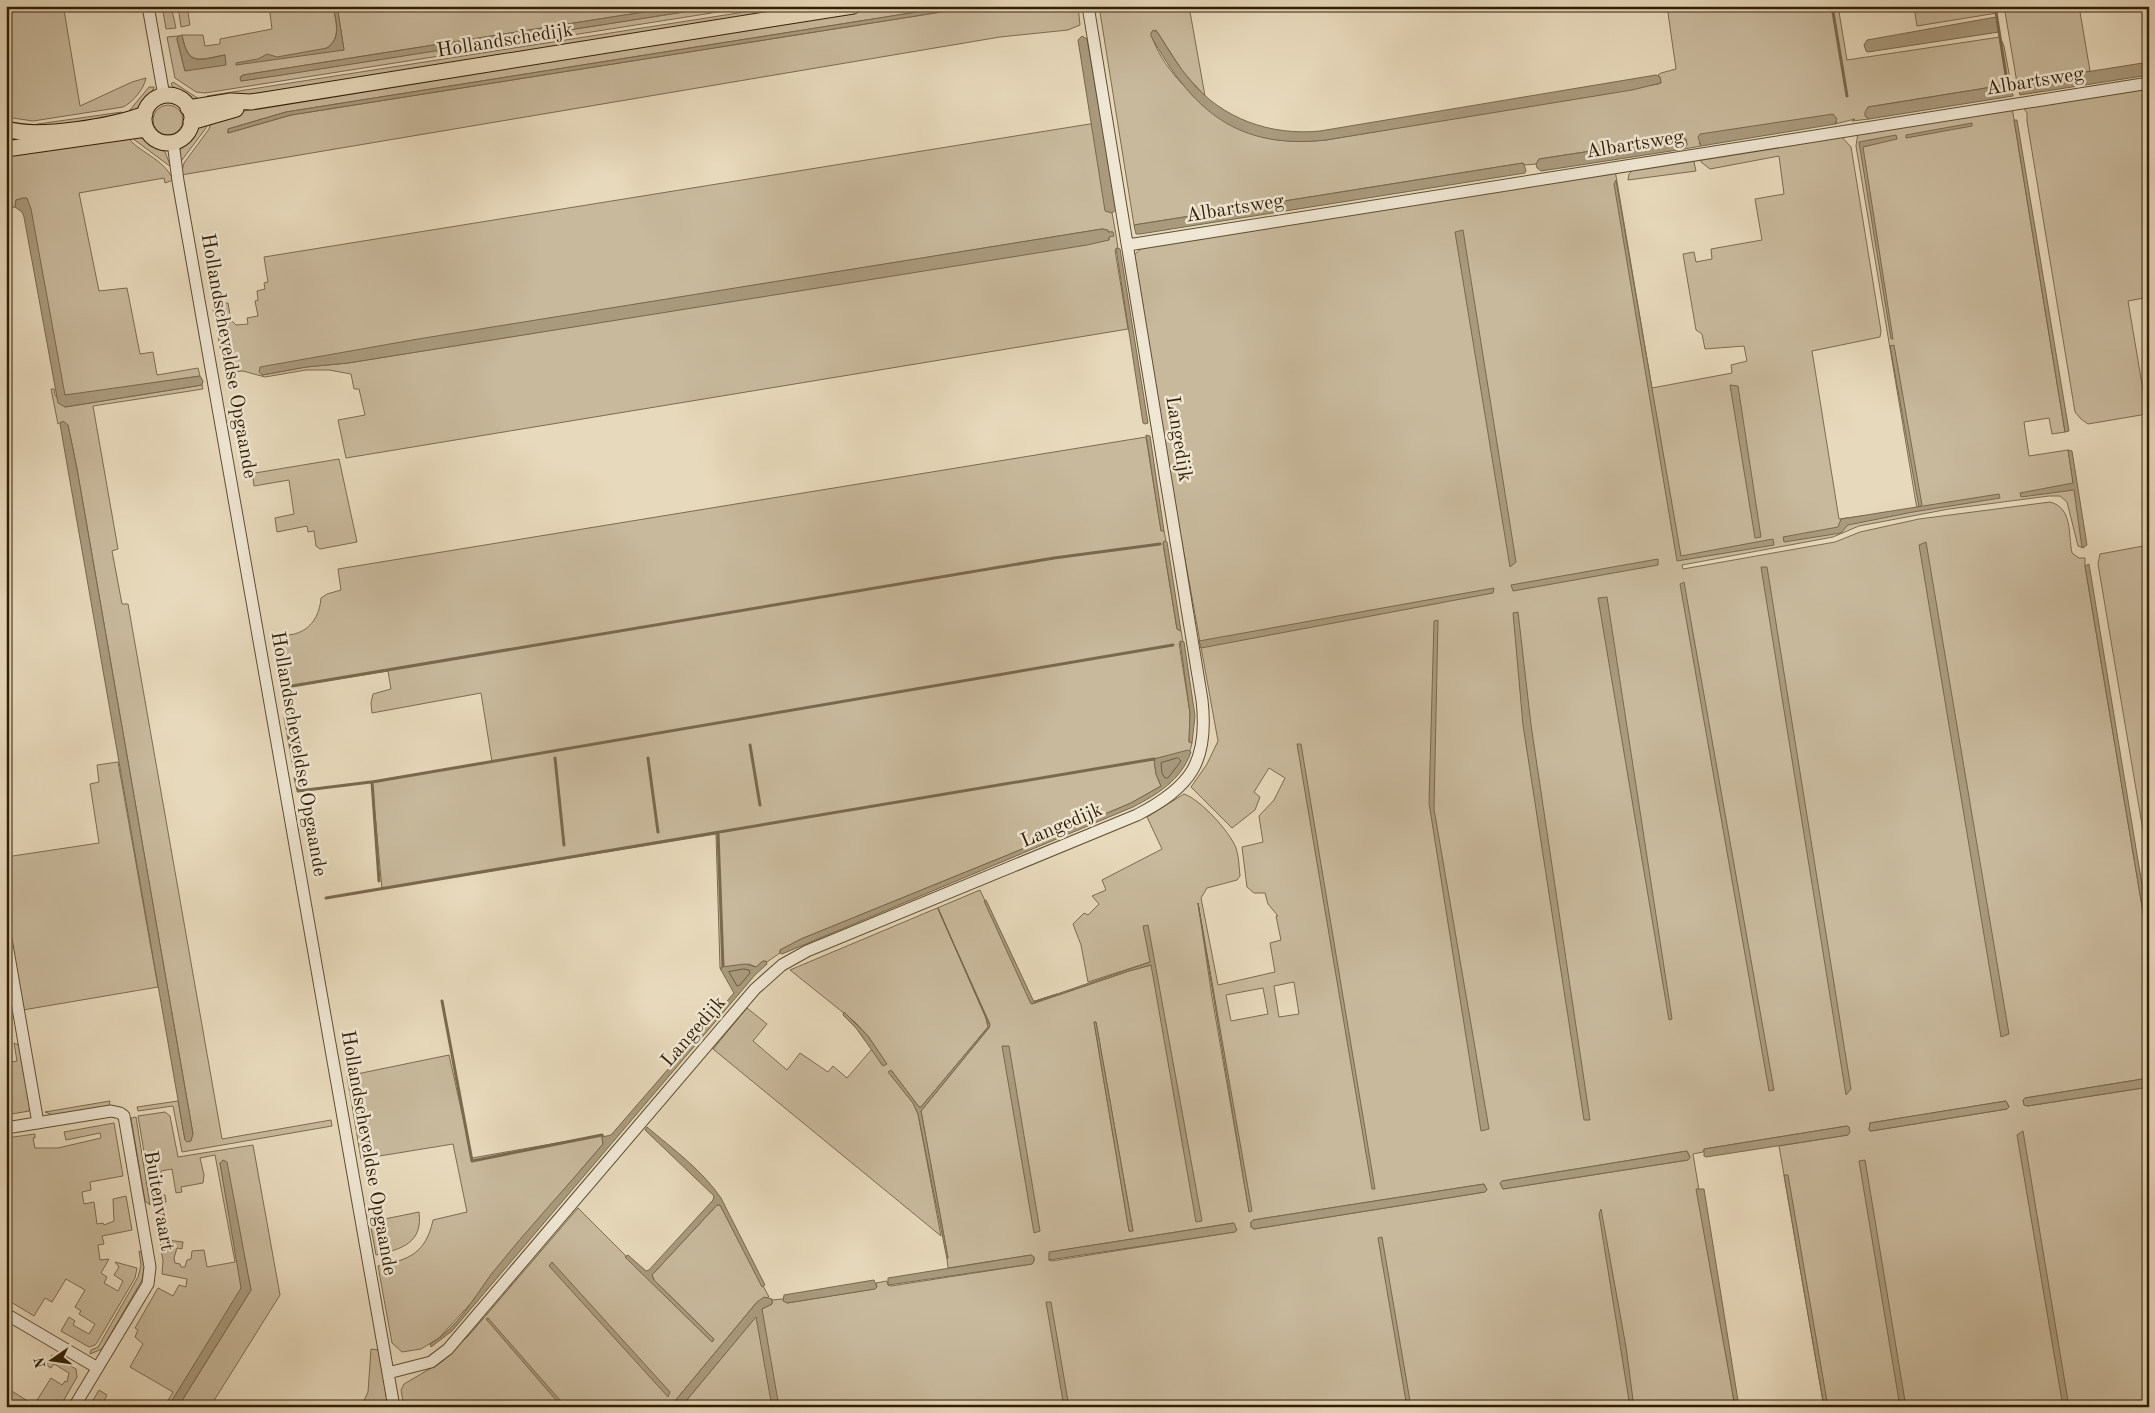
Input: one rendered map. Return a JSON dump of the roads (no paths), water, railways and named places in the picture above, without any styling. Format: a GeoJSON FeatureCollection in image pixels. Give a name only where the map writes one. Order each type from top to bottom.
{"type":"FeatureCollection","features":[{"type":"Feature","properties":{"kind":"main road","name":"Hollandschedijk"},"geometry":{"type":"LineString","coordinates":[[190,115],[233,110],[251,102],[853,6]]}},
{"type":"Feature","properties":{"kind":"main road"},"geometry":{"type":"LineString","coordinates":[[164,96],[179,98],[190,115],[184,136],[173,142],[160,142],[155,139],[145,122],[152,102],[164,96]]}},
{"type":"Feature","properties":{"kind":"main road"},"geometry":{"type":"LineString","coordinates":[[6,129],[29,133],[46,133],[128,120],[145,122]]}},
{"type":"Feature","properties":{"kind":"main road"},"geometry":{"type":"LineString","coordinates":[[6,149],[145,122]]}},
{"type":"Feature","properties":{"kind":"street"},"geometry":{"type":"LineString","coordinates":[[148,6],[164,96]]}},
{"type":"Feature","properties":{"kind":"street","name":"Langedijk"},"geometry":{"type":"LineString","coordinates":[[388,1373],[431,1362],[448,1349],[755,989],[782,965],[806,951],[1137,815],[1168,798],[1189,776],[1197,762],[1202,744],[1203,711],[1088,6]]}},
{"type":"Feature","properties":{"kind":"street","name":"Albartsweg"},"geometry":{"type":"LineString","coordinates":[[1128,245],[2149,83]]}},
{"type":"Feature","properties":{"kind":"street","name":"Hollandscheveldse Opgaande"},"geometry":{"type":"LineString","coordinates":[[173,142],[388,1373]]}},
{"type":"Feature","properties":{"kind":"street"},"geometry":{"type":"LineString","coordinates":[[6,939],[38,1123]]}},
{"type":"Feature","properties":{"kind":"street","name":"Buitenvaart"},"geometry":{"type":"LineString","coordinates":[[6,1128],[111,1111],[124,1116],[150,1267],[148,1284],[96,1367],[74,1407]]}},
{"type":"Feature","properties":{"kind":"street"},"geometry":{"type":"LineString","coordinates":[[6,1314],[96,1367]]}},
{"type":"Feature","properties":{"kind":"street"},"geometry":{"type":"LineString","coordinates":[[388,1373],[394,1407]]}},
{"type":"Feature","properties":{"kind":"water"},"geometry":{"type":"Polygon","coordinates":[[[333,6],[337,6],[344,50],[236,65],[236,63],[258,59],[267,54],[277,57],[327,48],[335,39],[337,29],[333,6]]]}},
{"type":"Feature","properties":{"kind":"water"},"geometry":{"type":"Polygon","coordinates":[[[682,6],[722,6],[282,75],[241,81],[240,79],[243,75],[682,6]]]}},
{"type":"Feature","properties":{"kind":"water"},"geometry":{"type":"Polygon","coordinates":[[[955,6],[979,6],[291,115],[228,133],[228,129],[286,112],[955,6]]]}},
{"type":"Feature","properties":{"kind":"water"},"geometry":{"type":"Polygon","coordinates":[[[1996,17],[1999,32],[1868,52],[1864,45],[1867,40],[1996,17]]]}},
{"type":"Feature","properties":{"kind":"water"},"geometry":{"type":"Polygon","coordinates":[[[1153,30],[1158,33],[1190,80],[1217,105],[1232,115],[1249,122],[1284,131],[1320,131],[1656,75],[1660,77],[1661,83],[1632,90],[1326,140],[1295,141],[1267,138],[1242,131],[1220,120],[1183,85],[1151,36],[1153,30]]]}},
{"type":"Feature","properties":{"kind":"water"},"geometry":{"type":"Polygon","coordinates":[[[182,35],[184,45],[191,57],[201,59],[225,55],[226,65],[185,71],[177,39],[178,36],[182,35]]]}},
{"type":"Feature","properties":{"kind":"water"},"geometry":{"type":"Polygon","coordinates":[[[1082,36],[1087,39],[1117,209],[1112,213],[1105,211],[1078,40],[1082,36]]]}},
{"type":"Feature","properties":{"kind":"water"},"geometry":{"type":"Polygon","coordinates":[[[2149,62],[2149,75],[2020,95],[2017,83],[2149,62]]]}},
{"type":"Feature","properties":{"kind":"water"},"geometry":{"type":"Polygon","coordinates":[[[2011,84],[2013,96],[1869,119],[1865,116],[1868,107],[2011,84]]]}},
{"type":"Feature","properties":{"kind":"water"},"geometry":{"type":"Polygon","coordinates":[[[1833,114],[1837,119],[1835,124],[1701,146],[1698,137],[1700,134],[1833,114]]]}},
{"type":"Feature","properties":{"kind":"water"},"geometry":{"type":"Polygon","coordinates":[[[2014,120],[2017,120],[2069,431],[2065,432],[2014,120]]]}},
{"type":"Feature","properties":{"kind":"water"},"geometry":{"type":"Polygon","coordinates":[[[1972,123],[1972,126],[1906,138],[1906,135],[1972,123]]]}},
{"type":"Feature","properties":{"kind":"water"},"geometry":{"type":"Polygon","coordinates":[[[1896,135],[1897,139],[1863,147],[1893,339],[1891,339],[1859,142],[1896,135]]]}},
{"type":"Feature","properties":{"kind":"water"},"geometry":{"type":"Polygon","coordinates":[[[1683,137],[1686,139],[1687,145],[1684,149],[1541,171],[1537,168],[1536,164],[1539,159],[1683,137]]]}},
{"type":"Feature","properties":{"kind":"water"},"geometry":{"type":"Polygon","coordinates":[[[1523,163],[1526,170],[1525,173],[1140,234],[1136,234],[1134,225],[1523,163]]]}},
{"type":"Feature","properties":{"kind":"water"},"geometry":{"type":"Polygon","coordinates":[[[1616,180],[1681,556],[1773,539],[1774,545],[1677,561],[1614,184],[1616,180]]]}},
{"type":"Feature","properties":{"kind":"water"},"geometry":{"type":"Polygon","coordinates":[[[27,198],[31,209],[65,395],[200,376],[203,381],[202,385],[65,407],[58,403],[24,217],[22,212],[15,207],[16,200],[27,198]]]}},
{"type":"Feature","properties":{"kind":"water"},"geometry":{"type":"Polygon","coordinates":[[[1102,229],[1113,232],[1114,236],[1109,237],[1109,240],[1087,245],[348,363],[306,367],[262,375],[259,372],[260,367],[418,339],[1102,229]]]}},
{"type":"Feature","properties":{"kind":"water"},"geometry":{"type":"Polygon","coordinates":[[[1463,230],[1516,562],[1510,567],[1455,232],[1463,230]]]}},
{"type":"Feature","properties":{"kind":"water"},"geometry":{"type":"Polygon","coordinates":[[[1116,248],[1120,249],[1148,423],[1145,424],[1143,423],[1116,248]]]}},
{"type":"Feature","properties":{"kind":"water"},"geometry":{"type":"Polygon","coordinates":[[[1894,345],[1922,505],[1919,507],[1890,346],[1894,345]]]}},
{"type":"Feature","properties":{"kind":"water"},"geometry":{"type":"Polygon","coordinates":[[[1730,385],[1738,386],[1761,537],[1755,538],[1730,385]]]}},
{"type":"Feature","properties":{"kind":"water"},"geometry":{"type":"Polygon","coordinates":[[[63,421],[68,425],[77,469],[193,1134],[191,1141],[187,1142],[185,1140],[60,424],[63,421]]]}},
{"type":"Feature","properties":{"kind":"water"},"geometry":{"type":"Polygon","coordinates":[[[1146,435],[1150,436],[1164,531],[1161,531],[1146,435]]]}},
{"type":"Feature","properties":{"kind":"water"},"geometry":{"type":"Polygon","coordinates":[[[2068,450],[2072,451],[2087,545],[2082,548],[2074,490],[2021,497],[2020,493],[2073,483],[2068,450]]]}},
{"type":"Feature","properties":{"kind":"water"},"geometry":{"type":"Polygon","coordinates":[[[1999,494],[2000,498],[1848,525],[1841,533],[1784,542],[1783,537],[1838,527],[1841,519],[1999,494]]]}},
{"type":"Feature","properties":{"kind":"water"},"geometry":{"type":"Polygon","coordinates":[[[1164,541],[1167,542],[1181,631],[1177,629],[1164,541]]]}},
{"type":"Feature","properties":{"kind":"water"},"geometry":{"type":"Polygon","coordinates":[[[1926,542],[2009,1034],[2001,1037],[1919,545],[1926,542]]]}},
{"type":"Feature","properties":{"kind":"water"},"geometry":{"type":"Polygon","coordinates":[[[1658,559],[1658,565],[1513,591],[1511,585],[1658,559]]]}},
{"type":"Feature","properties":{"kind":"water"},"geometry":{"type":"Polygon","coordinates":[[[2089,564],[2149,927],[2149,948],[2085,566],[2089,564]]]}},
{"type":"Feature","properties":{"kind":"water"},"geometry":{"type":"Polygon","coordinates":[[[1761,567],[1767,567],[1851,1089],[1846,1095],[1761,567]]]}},
{"type":"Feature","properties":{"kind":"water"},"geometry":{"type":"Polygon","coordinates":[[[1684,582],[1774,1090],[1769,1091],[1680,584],[1684,582]]]}},
{"type":"Feature","properties":{"kind":"water"},"geometry":{"type":"Polygon","coordinates":[[[1494,588],[1493,593],[1201,648],[1199,641],[1494,588]]]}},
{"type":"Feature","properties":{"kind":"water"},"geometry":{"type":"Polygon","coordinates":[[[1607,597],[1672,1019],[1669,1020],[1598,598],[1607,597]]]}},
{"type":"Feature","properties":{"kind":"water"},"geometry":{"type":"Polygon","coordinates":[[[1518,612],[1531,725],[1590,1120],[1584,1120],[1523,725],[1513,613],[1518,612]]]}},
{"type":"Feature","properties":{"kind":"water"},"geometry":{"type":"Polygon","coordinates":[[[1438,620],[1434,809],[1489,1129],[1481,1131],[1429,803],[1434,621],[1438,620]]]}},
{"type":"Feature","properties":{"kind":"water"},"geometry":{"type":"Polygon","coordinates":[[[1180,641],[1184,642],[1195,716],[1192,743],[1189,742],[1190,713],[1180,641]]]}},
{"type":"Feature","properties":{"kind":"water"},"geometry":{"type":"Polygon","coordinates":[[[1297,744],[1301,744],[1375,1189],[1372,1189],[1297,744]]]}},
{"type":"Feature","properties":{"kind":"water"},"geometry":{"type":"Polygon","coordinates":[[[1188,750],[1191,752],[1187,762],[1175,778],[1160,791],[1133,807],[782,954],[780,953],[780,950],[801,939],[1131,803],[1161,786],[1156,774],[1154,759],[1188,750]]]}},
{"type":"Feature","properties":{"kind":"water"},"geometry":{"type":"Polygon","coordinates":[[[986,900],[1034,1002],[1150,962],[1143,926],[1148,925],[1202,1221],[1196,1222],[1151,965],[1031,1004],[984,901],[986,900]]]}},
{"type":"Feature","properties":{"kind":"water"},"geometry":{"type":"Polygon","coordinates":[[[1198,903],[1252,1211],[1249,1212],[1198,903]]]}},
{"type":"Feature","properties":{"kind":"water"},"geometry":{"type":"Polygon","coordinates":[[[938,908],[990,1026],[921,1111],[947,1259],[918,1114],[913,1103],[888,1072],[891,1070],[919,1107],[921,1107],[988,1027],[986,1018],[938,908]]]}},
{"type":"Feature","properties":{"kind":"water"},"geometry":{"type":"Polygon","coordinates":[[[763,961],[766,961],[767,964],[755,975],[452,1331],[431,1347],[430,1344],[449,1330],[457,1321],[506,1256],[603,1144],[602,1137],[611,1135],[734,993],[721,967],[745,964],[756,967],[763,961]]]}},
{"type":"Feature","properties":{"kind":"water"},"geometry":{"type":"Polygon","coordinates":[[[844,1012],[868,1036],[887,1064],[883,1066],[856,1028],[843,1015],[844,1012]]]}},
{"type":"Feature","properties":{"kind":"water"},"geometry":{"type":"Polygon","coordinates":[[[1094,1022],[1096,1022],[1133,1231],[1129,1231],[1094,1022]]]}},
{"type":"Feature","properties":{"kind":"water"},"geometry":{"type":"Polygon","coordinates":[[[1002,1046],[1009,1046],[1040,1231],[1034,1233],[1002,1046]]]}},
{"type":"Feature","properties":{"kind":"water"},"geometry":{"type":"Polygon","coordinates":[[[2149,1078],[2149,1087],[2027,1106],[2024,1105],[2023,1100],[2025,1098],[2149,1078]]]}},
{"type":"Feature","properties":{"kind":"water"},"geometry":{"type":"Polygon","coordinates":[[[2006,1101],[2009,1107],[2007,1109],[1869,1130],[1870,1123],[2006,1101]]]}},
{"type":"Feature","properties":{"kind":"water"},"geometry":{"type":"Polygon","coordinates":[[[1847,1126],[1850,1132],[1848,1135],[1704,1156],[1704,1149],[1847,1126]]]}},
{"type":"Feature","properties":{"kind":"water"},"geometry":{"type":"Polygon","coordinates":[[[647,1127],[687,1160],[721,1198],[765,1285],[762,1287],[720,1205],[717,1205],[652,1275],[654,1280],[714,1339],[712,1342],[625,1257],[628,1255],[646,1271],[649,1270],[713,1200],[714,1196],[645,1130],[647,1127]]]}},
{"type":"Feature","properties":{"kind":"water"},"geometry":{"type":"Polygon","coordinates":[[[2023,1131],[2069,1407],[2063,1407],[2017,1135],[2023,1131]]]}},
{"type":"Feature","properties":{"kind":"water"},"geometry":{"type":"Polygon","coordinates":[[[1687,1151],[1690,1158],[1688,1160],[1503,1189],[1500,1183],[1502,1181],[1687,1151]]]}},
{"type":"Feature","properties":{"kind":"water"},"geometry":{"type":"Polygon","coordinates":[[[223,1160],[227,1162],[251,1290],[178,1407],[168,1407],[241,1288],[220,1163],[223,1160]]]}},
{"type":"Feature","properties":{"kind":"water"},"geometry":{"type":"Polygon","coordinates":[[[1865,1160],[1906,1407],[1900,1407],[1859,1161],[1865,1160]]]}},
{"type":"Feature","properties":{"kind":"water"},"geometry":{"type":"Polygon","coordinates":[[[1784,1175],[1788,1175],[1828,1407],[1824,1407],[1784,1175]]]}},
{"type":"Feature","properties":{"kind":"water"},"geometry":{"type":"Polygon","coordinates":[[[1484,1184],[1487,1190],[1485,1192],[1254,1229],[1251,1227],[1253,1220],[1484,1184]]]}},
{"type":"Feature","properties":{"kind":"water"},"geometry":{"type":"Polygon","coordinates":[[[1696,1189],[1704,1189],[1739,1407],[1735,1407],[1696,1189]]]}},
{"type":"Feature","properties":{"kind":"water"},"geometry":{"type":"Polygon","coordinates":[[[1601,1209],[1626,1347],[1634,1407],[1630,1407],[1599,1214],[1601,1209]]]}},
{"type":"Feature","properties":{"kind":"water"},"geometry":{"type":"Polygon","coordinates":[[[1234,1223],[1237,1230],[1235,1232],[1049,1260],[1049,1252],[1234,1223]]]}},
{"type":"Feature","properties":{"kind":"water"},"geometry":{"type":"Polygon","coordinates":[[[1382,1237],[1411,1407],[1407,1407],[1378,1238],[1382,1237]]]}},
{"type":"Feature","properties":{"kind":"water"},"geometry":{"type":"Polygon","coordinates":[[[1031,1255],[1034,1257],[1032,1264],[888,1285],[888,1278],[1031,1255]]]}},
{"type":"Feature","properties":{"kind":"water"},"geometry":{"type":"Polygon","coordinates":[[[552,1262],[670,1392],[668,1397],[549,1266],[552,1262]]]}},
{"type":"Feature","properties":{"kind":"water"},"geometry":{"type":"Polygon","coordinates":[[[874,1280],[877,1287],[875,1289],[787,1303],[783,1301],[784,1295],[874,1280]]]}},
{"type":"Feature","properties":{"kind":"water"},"geometry":{"type":"Polygon","coordinates":[[[764,1297],[772,1299],[772,1304],[762,1309],[779,1407],[772,1407],[756,1317],[681,1407],[670,1407],[757,1302],[764,1297]]]}},
{"type":"Feature","properties":{"kind":"water"},"geometry":{"type":"Polygon","coordinates":[[[1046,1302],[1051,1302],[1069,1407],[1064,1407],[1046,1302]]]}},
{"type":"Feature","properties":{"kind":"water"},"geometry":{"type":"Polygon","coordinates":[[[488,1318],[566,1407],[562,1407],[486,1319],[488,1318]]]}},
{"type":"Feature","properties":{"kind":"waterway"},"geometry":{"type":"LineString","coordinates":[[1832,6],[1847,96]]}},
{"type":"Feature","properties":{"kind":"waterway"},"geometry":{"type":"LineString","coordinates":[[1995,6],[2006,75]]}},
{"type":"Feature","properties":{"kind":"waterway"},"geometry":{"type":"LineString","coordinates":[[286,687],[1054,558],[1160,544]]}},
{"type":"Feature","properties":{"kind":"waterway"},"geometry":{"type":"LineString","coordinates":[[379,881],[372,782],[1173,645]]}},
{"type":"Feature","properties":{"kind":"waterway"},"geometry":{"type":"LineString","coordinates":[[285,718],[294,767]]}},
{"type":"Feature","properties":{"kind":"waterway"},"geometry":{"type":"LineString","coordinates":[[750,745],[760,805]]}},
{"type":"Feature","properties":{"kind":"waterway"},"geometry":{"type":"LineString","coordinates":[[555,758],[564,845]]}},
{"type":"Feature","properties":{"kind":"waterway"},"geometry":{"type":"LineString","coordinates":[[648,758],[658,832]]}},
{"type":"Feature","properties":{"kind":"waterway"},"geometry":{"type":"LineString","coordinates":[[326,898],[1154,759]]}},
{"type":"Feature","properties":{"kind":"waterway"},"geometry":{"type":"LineString","coordinates":[[295,778],[298,791],[371,782]]}},
{"type":"Feature","properties":{"kind":"waterway"},"geometry":{"type":"LineString","coordinates":[[718,833],[723,966]]}},
{"type":"Feature","properties":{"kind":"waterway"},"geometry":{"type":"LineString","coordinates":[[442,1001],[472,1161],[602,1135]]}}]}
